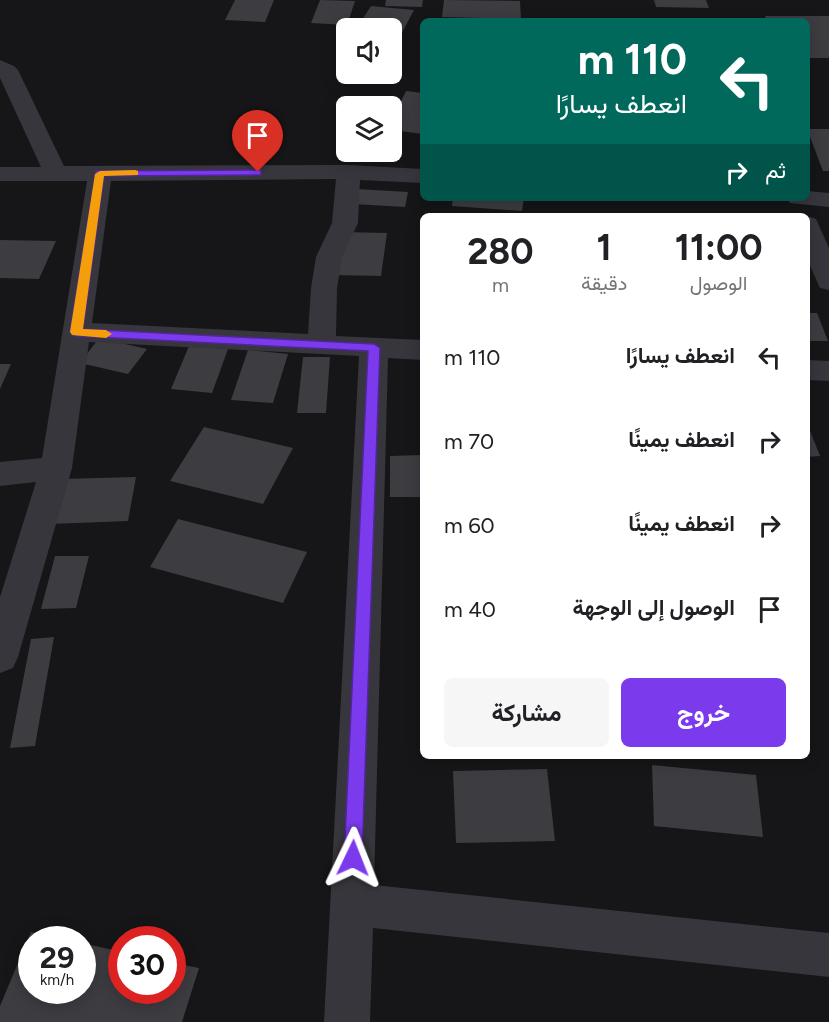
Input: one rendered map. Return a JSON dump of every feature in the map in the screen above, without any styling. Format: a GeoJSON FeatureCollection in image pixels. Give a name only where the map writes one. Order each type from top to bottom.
{"type":"FeatureCollection","features":[{"type":"Feature","properties":{"kind":"street"},"geometry":{"type":"LineString","coordinates":[[0,66],[7,70],[56,174]]}},
{"type":"Feature","properties":{"kind":"street"},"geometry":{"type":"LineString","coordinates":[[0,174],[348,172],[420,176]]}},
{"type":"Feature","properties":{"kind":"street"},"geometry":{"type":"LineString","coordinates":[[322,345],[324,288],[328,257],[345,223],[348,172]]}},
{"type":"Feature","properties":{"kind":"street"},"geometry":{"type":"LineString","coordinates":[[0,657],[56,468],[100,174]]}},
{"type":"Feature","properties":{"kind":"street"},"geometry":{"type":"LineString","coordinates":[[810,199],[829,200]]}},
{"type":"Feature","properties":{"kind":"street"},"geometry":{"type":"LineString","coordinates":[[810,233],[829,282]]}},
{"type":"Feature","properties":{"kind":"street"},"geometry":{"type":"LineString","coordinates":[[76,332],[420,350]]}},
{"type":"Feature","properties":{"kind":"street"},"geometry":{"type":"LineString","coordinates":[[347,1022],[374,348]]}},
{"type":"Feature","properties":{"kind":"street"},"geometry":{"type":"LineString","coordinates":[[810,370],[829,371]]}},
{"type":"Feature","properties":{"kind":"street"},"geometry":{"type":"LineString","coordinates":[[0,474],[56,468]]}},
{"type":"Feature","properties":{"kind":"street"},"geometry":{"type":"LineString","coordinates":[[351,904],[829,955]]}},
{"type":"Feature","properties":{"kind":"building"},"geometry":{"type":"Polygon","coordinates":[[[235,0],[274,0],[265,22],[225,20],[235,0]]]}},
{"type":"Feature","properties":{"kind":"building"},"geometry":{"type":"Polygon","coordinates":[[[320,0],[355,1],[349,18],[336,18],[336,24],[311,23],[320,0]]]}},
{"type":"Feature","properties":{"kind":"building"},"geometry":{"type":"Polygon","coordinates":[[[386,0],[423,0],[422,7],[385,6],[386,0]]]}},
{"type":"Feature","properties":{"kind":"building"},"geometry":{"type":"Polygon","coordinates":[[[444,0],[520,1],[521,18],[442,17],[444,0]]]}},
{"type":"Feature","properties":{"kind":"building"},"geometry":{"type":"Polygon","coordinates":[[[654,0],[706,0],[709,8],[656,7],[654,0]]]}},
{"type":"Feature","properties":{"kind":"building"},"geometry":{"type":"Polygon","coordinates":[[[371,6],[414,10],[402,32],[402,18],[363,18],[371,6]]]}},
{"type":"Feature","properties":{"kind":"building"},"geometry":{"type":"Polygon","coordinates":[[[765,16],[829,16],[829,58],[810,58],[810,18],[766,18],[765,16]]]}},
{"type":"Feature","properties":{"kind":"building"},"geometry":{"type":"Polygon","coordinates":[[[406,91],[420,93],[420,134],[402,131],[402,99],[406,91]]]}},
{"type":"Feature","properties":{"kind":"building"},"geometry":{"type":"Polygon","coordinates":[[[810,129],[829,129],[829,171],[823,171],[810,137],[810,129]]]}},
{"type":"Feature","properties":{"kind":"building"},"geometry":{"type":"Polygon","coordinates":[[[357,189],[408,192],[405,207],[353,204],[357,189]]]}},
{"type":"Feature","properties":{"kind":"building"},"geometry":{"type":"Polygon","coordinates":[[[453,201],[524,201],[522,211],[452,206],[453,201]]]}},
{"type":"Feature","properties":{"kind":"building"},"geometry":{"type":"Polygon","coordinates":[[[342,232],[387,233],[381,276],[334,275],[342,232]]]}},
{"type":"Feature","properties":{"kind":"building"},"geometry":{"type":"Polygon","coordinates":[[[0,240],[56,241],[39,279],[0,278],[0,240]]]}},
{"type":"Feature","properties":{"kind":"building"},"geometry":{"type":"Polygon","coordinates":[[[810,313],[817,313],[828,341],[810,341],[810,313]]]}},
{"type":"Feature","properties":{"kind":"building"},"geometry":{"type":"Polygon","coordinates":[[[99,338],[147,349],[128,374],[80,363],[99,338]]]}},
{"type":"Feature","properties":{"kind":"building"},"geometry":{"type":"Polygon","coordinates":[[[189,346],[228,349],[212,393],[171,389],[189,346]]]}},
{"type":"Feature","properties":{"kind":"building"},"geometry":{"type":"Polygon","coordinates":[[[248,350],[288,354],[273,403],[231,400],[248,350]]]}},
{"type":"Feature","properties":{"kind":"building"},"geometry":{"type":"Polygon","coordinates":[[[303,357],[330,357],[326,413],[297,413],[303,357]]]}},
{"type":"Feature","properties":{"kind":"building"},"geometry":{"type":"Polygon","coordinates":[[[0,364],[11,364],[0,389],[0,364]]]}},
{"type":"Feature","properties":{"kind":"building"},"geometry":{"type":"Polygon","coordinates":[[[204,427],[293,448],[263,504],[170,481],[204,427]]]}},
{"type":"Feature","properties":{"kind":"building"},"geometry":{"type":"Polygon","coordinates":[[[810,431],[820,456],[810,457],[810,431]]]}},
{"type":"Feature","properties":{"kind":"building"},"geometry":{"type":"Polygon","coordinates":[[[420,455],[420,497],[390,497],[390,456],[420,455]]]}},
{"type":"Feature","properties":{"kind":"building"},"geometry":{"type":"Polygon","coordinates":[[[136,477],[128,521],[50,524],[61,479],[136,477]]]}},
{"type":"Feature","properties":{"kind":"building"},"geometry":{"type":"Polygon","coordinates":[[[178,519],[307,552],[283,603],[150,567],[178,519]]]}},
{"type":"Feature","properties":{"kind":"building"},"geometry":{"type":"Polygon","coordinates":[[[55,556],[89,556],[76,608],[41,609],[55,556]]]}},
{"type":"Feature","properties":{"kind":"building"},"geometry":{"type":"Polygon","coordinates":[[[54,637],[35,746],[10,748],[31,639],[54,637]]]}},
{"type":"Feature","properties":{"kind":"building"},"geometry":{"type":"Polygon","coordinates":[[[652,765],[756,775],[763,837],[654,826],[652,765]]]}},
{"type":"Feature","properties":{"kind":"building"},"geometry":{"type":"Polygon","coordinates":[[[547,769],[555,841],[456,843],[453,771],[547,769]]]}},
{"type":"Feature","properties":{"kind":"building"},"geometry":{"type":"Polygon","coordinates":[[[96,946],[108,949],[108,1004],[186,1004],[186,966],[199,968],[182,1022],[0,1022],[0,1006],[18,963],[18,1004],[96,1004],[96,946]]]}},
{"type":"Feature","properties":{"kind":"slow traffic"},"geometry":{"type":"LineString","coordinates":[[106,334],[76,332],[100,174],[135,173]]}},
{"type":"Feature","properties":{"kind":"route"},"geometry":{"type":"LineString","coordinates":[[258,172],[100,174],[76,332],[374,348],[353,858]]}}]}
